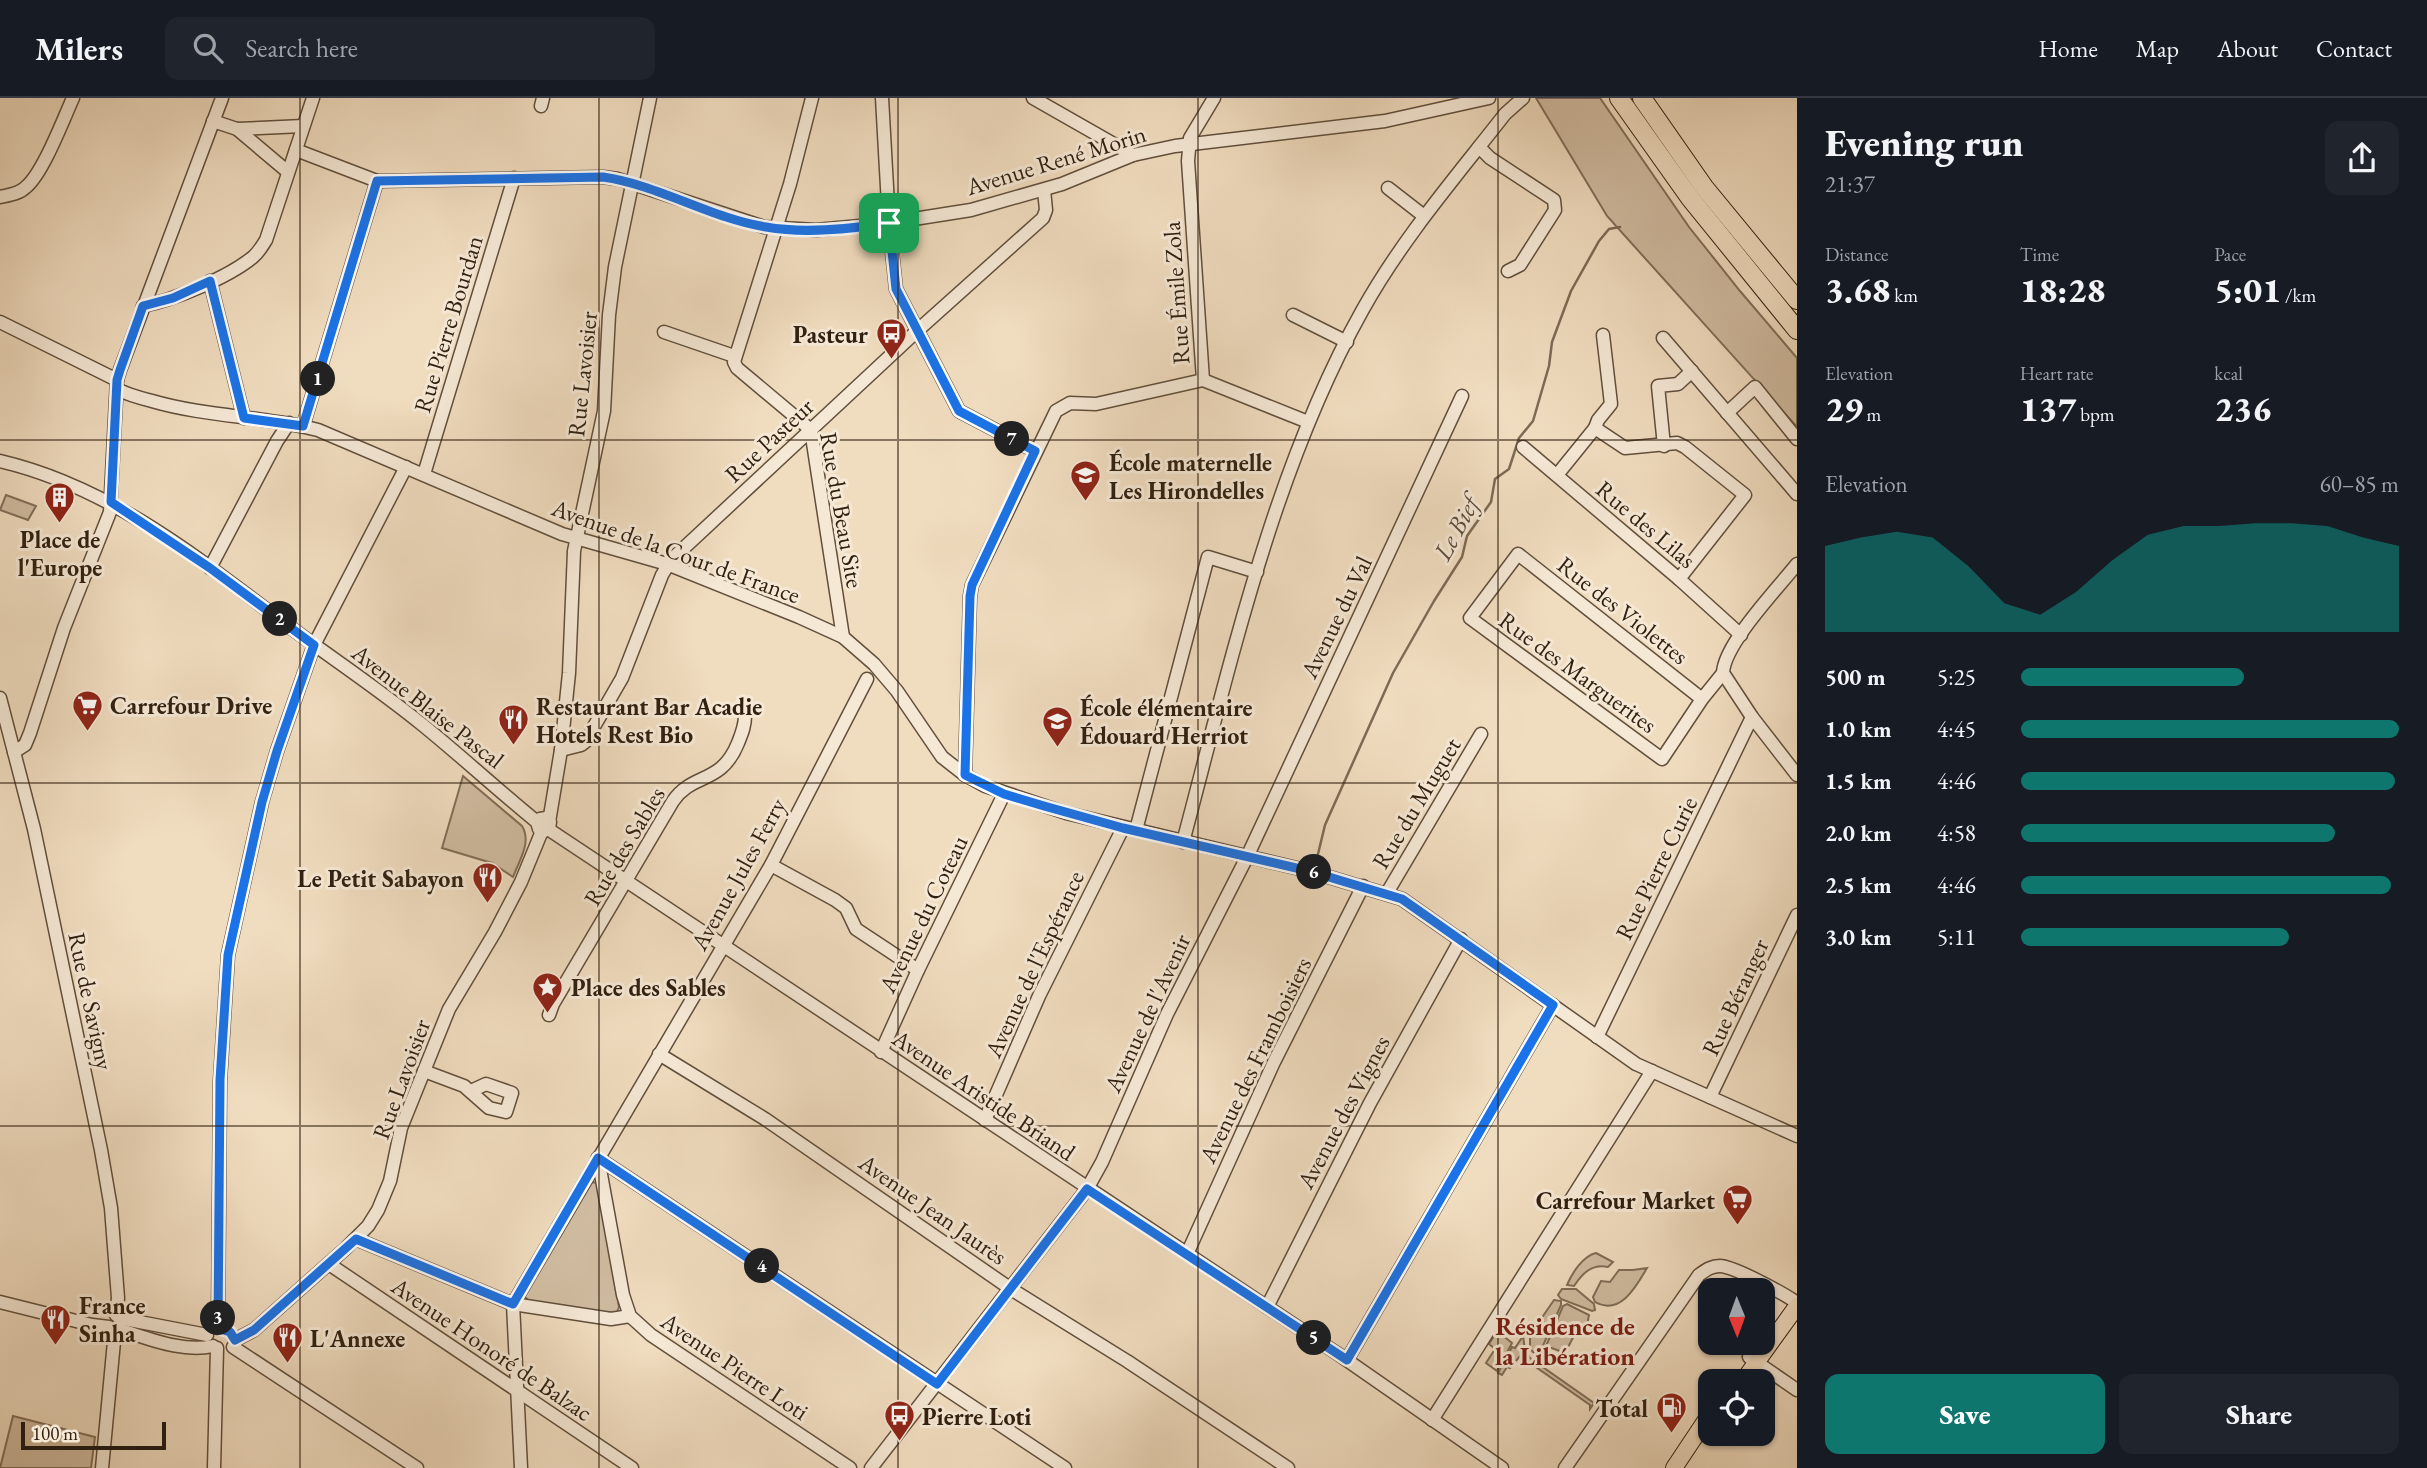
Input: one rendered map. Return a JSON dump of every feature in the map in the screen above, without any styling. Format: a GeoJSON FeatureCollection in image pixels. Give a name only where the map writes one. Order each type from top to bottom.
{"type":"FeatureCollection","features":[{"type":"Feature","properties":{"kind":"highway"},"geometry":{"type":"LineString","coordinates":[[1619,98],[1690,198],[1797,330]]}},
{"type":"Feature","properties":{"kind":"highway"},"geometry":{"type":"LineString","coordinates":[[1642,98],[1704,187],[1797,300]]}},
{"type":"Feature","properties":{"kind":"main road"},"geometry":{"type":"LineString","coordinates":[[1775,1323],[1796,1300]]}},
{"type":"Feature","properties":{"kind":"main road"},"geometry":{"type":"LineString","coordinates":[[1743,1369],[1796,1300]]}},
{"type":"Feature","properties":{"kind":"main road"},"geometry":{"type":"LineString","coordinates":[[1747,1369],[1754,1355]]}},
{"type":"Feature","properties":{"kind":"main road"},"geometry":{"type":"LineString","coordinates":[[1674,1468],[1698,1432]]}},
{"type":"Feature","properties":{"kind":"main road"},"geometry":{"type":"LineString","coordinates":[[1684,1468],[1698,1446]]}},
{"type":"Feature","properties":{"kind":"street"},"geometry":{"type":"LineString","coordinates":[[0,197],[19,191],[36,177],[73,98]]}},
{"type":"Feature","properties":{"kind":"street"},"geometry":{"type":"LineString","coordinates":[[14,752],[25,745],[30,733],[64,628],[110,512],[117,384],[143,306],[222,98]]}},
{"type":"Feature","properties":{"kind":"street"},"geometry":{"type":"LineString","coordinates":[[143,306],[173,298],[210,281],[240,266],[261,248],[266,240],[313,98]]}},
{"type":"Feature","properties":{"kind":"street","name":"Rue Lavoisier"},"geometry":{"type":"LineString","coordinates":[[234,1343],[254,1330],[368,1226],[385,1197],[401,1128],[449,1009],[521,882],[544,826],[561,750],[569,673],[576,538],[604,411],[609,315],[615,267],[650,98]]}},
{"type":"Feature","properties":{"kind":"street"},"geometry":{"type":"LineString","coordinates":[[664,332],[734,356],[776,229],[812,98]]}},
{"type":"Feature","properties":{"kind":"street"},"geometry":{"type":"LineString","coordinates":[[882,98],[889,223],[896,289],[959,411],[1035,451]]}},
{"type":"Feature","properties":{"kind":"street"},"geometry":{"type":"LineString","coordinates":[[1032,98],[1133,155]]}},
{"type":"Feature","properties":{"kind":"street","name":"Rue Émile Zola"},"geometry":{"type":"LineString","coordinates":[[1214,98],[1190,138],[1188,161],[1203,380],[1308,422]]}},
{"type":"Feature","properties":{"kind":"street","name":"Avenue René Morin"},"geometry":{"type":"LineString","coordinates":[[296,150],[377,181],[513,182],[603,177],[632,183],[764,227],[816,230],[889,223],[971,209],[1044,190],[1133,155],[1191,144],[1385,121],[1489,98]]}},
{"type":"Feature","properties":{"kind":"street"},"geometry":{"type":"LineString","coordinates":[[1183,842],[1256,572],[1308,422],[1362,312],[1409,235],[1505,114],[1522,98]]}},
{"type":"Feature","properties":{"kind":"street"},"geometry":{"type":"LineString","coordinates":[[213,121],[237,130],[288,172]]}},
{"type":"Feature","properties":{"kind":"street"},"geometry":{"type":"LineString","coordinates":[[237,130],[303,126]]}},
{"type":"Feature","properties":{"kind":"street"},"geometry":{"type":"LineString","coordinates":[[1479,147],[1490,158],[1554,200],[1555,210],[1520,265],[1508,271]]}},
{"type":"Feature","properties":{"kind":"street"},"geometry":{"type":"LineString","coordinates":[[303,426],[377,181]]}},
{"type":"Feature","properties":{"kind":"street","name":"Rue Pierre Bourdan"},"geometry":{"type":"LineString","coordinates":[[424,474],[513,182]]}},
{"type":"Feature","properties":{"kind":"street"},"geometry":{"type":"LineString","coordinates":[[1388,188],[1424,216]]}},
{"type":"Feature","properties":{"kind":"street","name":"Rue Pasteur"},"geometry":{"type":"LineString","coordinates":[[561,750],[581,746],[585,742],[622,678],[667,564],[918,330],[1043,218],[1046,210],[1044,190]]}},
{"type":"Feature","properties":{"kind":"street"},"geometry":{"type":"LineString","coordinates":[[210,281],[244,418]]}},
{"type":"Feature","properties":{"kind":"street"},"geometry":{"type":"LineString","coordinates":[[1293,315],[1347,342]]}},
{"type":"Feature","properties":{"kind":"street","name":"Avenue de la Cour de France"},"geometry":{"type":"LineString","coordinates":[[0,322],[117,384],[127,394],[176,408],[289,423],[318,430],[576,538],[667,564],[799,617],[843,637],[874,664],[897,691],[936,750],[965,775],[1004,794],[1129,829],[1363,886],[1402,899],[1636,1064],[1797,1136]]}},
{"type":"Feature","properties":{"kind":"street"},"geometry":{"type":"LineString","coordinates":[[1557,475],[1611,404],[1603,335]]}},
{"type":"Feature","properties":{"kind":"street"},"geometry":{"type":"LineString","coordinates":[[1663,338],[1797,494]]}},
{"type":"Feature","properties":{"kind":"street","name":"Rue du Beau Site"},"geometry":{"type":"LineString","coordinates":[[734,356],[737,368],[811,430],[843,637]]}},
{"type":"Feature","properties":{"kind":"street"},"geometry":{"type":"LineString","coordinates":[[1664,446],[1658,386],[1678,384],[1692,372]]}},
{"type":"Feature","properties":{"kind":"street"},"geometry":{"type":"LineString","coordinates":[[965,775],[972,585],[1056,411],[1064,405],[1096,404],[1203,380]]}},
{"type":"Feature","properties":{"kind":"street"},"geometry":{"type":"LineString","coordinates":[[1727,413],[1755,387],[1797,439]]}},
{"type":"Feature","properties":{"kind":"street","name":"Avenue du Val"},"geometry":{"type":"LineString","coordinates":[[1247,857],[1462,396]]}},
{"type":"Feature","properties":{"kind":"street"},"geometry":{"type":"LineString","coordinates":[[210,568],[277,440],[289,423]]}},
{"type":"Feature","properties":{"kind":"street"},"geometry":{"type":"LineString","coordinates":[[1595,428],[1625,448],[1677,443],[1745,495],[1679,579]]}},
{"type":"Feature","properties":{"kind":"street","name":"Rue des Lilas"},"geometry":{"type":"LineString","coordinates":[[1523,447],[1741,635]]}},
{"type":"Feature","properties":{"kind":"street","name":"Avenue Blaise Pascal"},"geometry":{"type":"LineString","coordinates":[[0,461],[40,472],[111,502],[210,568],[424,726],[544,826]]}},
{"type":"Feature","properties":{"kind":"street"},"geometry":{"type":"LineString","coordinates":[[215,1468],[214,1339],[220,1080],[228,955],[262,802],[314,645],[406,467]]}},
{"type":"Feature","properties":{"kind":"street","name":"Rue des Marguerites"},"geometry":{"type":"LineString","coordinates":[[1518,554],[1470,618],[1662,759],[1702,699]]}},
{"type":"Feature","properties":{"kind":"street","name":"Rue des Violettes"},"geometry":{"type":"LineString","coordinates":[[1518,554],[1702,699]]}},
{"type":"Feature","properties":{"kind":"street","name":"Avenue de l'Espérance"},"geometry":{"type":"LineString","coordinates":[[985,1120],[1039,996],[1129,829],[1208,557],[1256,572]]}},
{"type":"Feature","properties":{"kind":"street"},"geometry":{"type":"LineString","coordinates":[[1797,564],[1741,635],[1723,665],[1723,673],[1752,717],[1797,775]]}},
{"type":"Feature","properties":{"kind":"street"},"geometry":{"type":"LineString","coordinates":[[1702,699],[1723,673]]}},
{"type":"Feature","properties":{"kind":"street","name":"Avenue Jules Ferry"},"geometry":{"type":"LineString","coordinates":[[513,1304],[771,865],[867,678]]}},
{"type":"Feature","properties":{"kind":"street","name":"Rue de Savigny"},"geometry":{"type":"LineString","coordinates":[[0,698],[34,830],[111,1208],[118,1298],[103,1468]]}},
{"type":"Feature","properties":{"kind":"street","name":"Rue des Sables"},"geometry":{"type":"LineString","coordinates":[[549,1015],[678,793],[716,773],[730,760],[745,726],[745,716]]}},
{"type":"Feature","properties":{"kind":"street","name":"Rue Pierre Curie"},"geometry":{"type":"LineString","coordinates":[[1597,1037],[1752,717]]}},
{"type":"Feature","properties":{"kind":"street","name":"Rue du Muguet"},"geometry":{"type":"LineString","coordinates":[[1387,893],[1481,734]]}},
{"type":"Feature","properties":{"kind":"street","name":"Avenue du Coteau"},"geometry":{"type":"LineString","coordinates":[[881,1052],[1004,794]]}},
{"type":"Feature","properties":{"kind":"street","name":"Avenue Aristide Briand"},"geometry":{"type":"LineString","coordinates":[[544,826],[1347,1360],[1502,1468]]}},
{"type":"Feature","properties":{"kind":"street","name":"Avenue de l'Avenir"},"geometry":{"type":"LineString","coordinates":[[871,1468],[1087,1189],[1102,1162],[1167,1014],[1247,857]]}},
{"type":"Feature","properties":{"kind":"street"},"geometry":{"type":"LineString","coordinates":[[771,865],[835,900],[846,908],[856,929],[918,970]]}},
{"type":"Feature","properties":{"kind":"street","name":"Avenue des Framboisiers"},"geometry":{"type":"LineString","coordinates":[[1187,1254],[1274,1062],[1363,886]]}},
{"type":"Feature","properties":{"kind":"street","name":"Rue Béranger"},"geometry":{"type":"LineString","coordinates":[[1710,1097],[1797,915]]}},
{"type":"Feature","properties":{"kind":"street","name":"Avenue des Vignes"},"geometry":{"type":"LineString","coordinates":[[1267,1307],[1370,1102],[1461,939]]}},
{"type":"Feature","properties":{"kind":"street"},"geometry":{"type":"LineString","coordinates":[[1347,1360],[1553,1005]]}},
{"type":"Feature","properties":{"kind":"street","name":"Avenue Jean Jaurès"},"geometry":{"type":"LineString","coordinates":[[659,1054],[765,1119],[1011,1289],[1127,1361],[1288,1468]]}},
{"type":"Feature","properties":{"kind":"street"},"geometry":{"type":"LineString","coordinates":[[424,1071],[471,1091]]}},
{"type":"Feature","properties":{"kind":"street"},"geometry":{"type":"LineString","coordinates":[[1432,1419],[1652,1071]]}},
{"type":"Feature","properties":{"kind":"street"},"geometry":{"type":"LineString","coordinates":[[598,1158],[1065,1468]]}},
{"type":"Feature","properties":{"kind":"street","name":"Avenue Pierre Loti"},"geometry":{"type":"LineString","coordinates":[[598,1158],[623,1295],[630,1317],[651,1335],[850,1468]]}},
{"type":"Feature","properties":{"kind":"street"},"geometry":{"type":"LineString","coordinates":[[356,1239],[513,1304],[611,1319],[630,1317]]}},
{"type":"Feature","properties":{"kind":"street","name":"Avenue Honoré de Balzac"},"geometry":{"type":"LineString","coordinates":[[329,1264],[632,1468]]}},
{"type":"Feature","properties":{"kind":"street"},"geometry":{"type":"LineString","coordinates":[[1565,1468],[1699,1275],[1709,1268],[1726,1266],[1796,1300]]}},
{"type":"Feature","properties":{"kind":"street"},"geometry":{"type":"LineString","coordinates":[[0,1302],[92,1325],[115,1324],[142,1338],[200,1349],[230,1332],[234,1343],[417,1468]]}},
{"type":"Feature","properties":{"kind":"street"},"geometry":{"type":"LineString","coordinates":[[513,1304],[521,1468]]}},
{"type":"Feature","properties":{"kind":"street"},"geometry":{"type":"LineString","coordinates":[[214,1339],[226,1350],[234,1343]]}},
{"type":"Feature","properties":{"kind":"street"},"geometry":{"type":"LineString","coordinates":[[1752,1359],[1797,1391]]}},
{"type":"Feature","properties":{"kind":"shaded area"},"geometry":{"type":"Polygon","coordinates":[[[1536,98],[1600,98],[1689,227],[1797,358],[1797,427],[1607,216],[1536,98]]]}},
{"type":"Feature","properties":{"kind":"shaded area"},"geometry":{"type":"Polygon","coordinates":[[[6,495],[36,506],[28,520],[0,510],[6,495]]]}},
{"type":"Feature","properties":{"kind":"shaded area"},"geometry":{"type":"Polygon","coordinates":[[[463,776],[522,826],[525,832],[525,845],[513,877],[492,863],[442,848],[463,776]]]}},
{"type":"Feature","properties":{"kind":"shaded area"},"geometry":{"type":"Polygon","coordinates":[[[591,1182],[597,1183],[619,1307],[617,1312],[530,1302],[524,1296],[591,1182]]]}},
{"type":"Feature","properties":{"kind":"shaded area"},"geometry":{"type":"Polygon","coordinates":[[[1596,1253],[1613,1262],[1608,1267],[1588,1270],[1574,1286],[1567,1285],[1582,1261],[1596,1253]]]}},
{"type":"Feature","properties":{"kind":"shaded area"},"geometry":{"type":"Polygon","coordinates":[[[1647,1268],[1632,1291],[1620,1302],[1604,1305],[1595,1302],[1593,1297],[1601,1281],[1610,1282],[1619,1270],[1647,1268]]]}},
{"type":"Feature","properties":{"kind":"shaded area"},"geometry":{"type":"Polygon","coordinates":[[[1562,1289],[1576,1289],[1594,1304],[1595,1310],[1561,1299],[1558,1295],[1562,1289]]]}},
{"type":"Feature","properties":{"kind":"shaded area"},"geometry":{"type":"Polygon","coordinates":[[[1554,1300],[1561,1301],[1561,1305],[1538,1357],[1530,1349],[1530,1335],[1554,1300]]]}},
{"type":"Feature","properties":{"kind":"shaded area"},"geometry":{"type":"Polygon","coordinates":[[[1567,1304],[1589,1315],[1587,1325],[1578,1328],[1565,1353],[1546,1346],[1563,1306],[1567,1304]]]}},
{"type":"Feature","properties":{"kind":"shaded area"},"geometry":{"type":"Polygon","coordinates":[[[1497,1331],[1512,1343],[1497,1371],[1486,1363],[1495,1349],[1489,1344],[1497,1331]]]}},
{"type":"Feature","properties":{"kind":"shaded area"},"geometry":{"type":"Polygon","coordinates":[[[1523,1336],[1525,1350],[1530,1358],[1594,1403],[1590,1409],[1590,1405],[1520,1356],[1502,1375],[1498,1373],[1512,1347],[1515,1348],[1523,1336]]]}},
{"type":"Feature","properties":{"kind":"shaded area"},"geometry":{"type":"Polygon","coordinates":[[[13,1416],[95,1437],[91,1468],[0,1468],[13,1416]]]}},
{"type":"Feature","properties":{"kind":"waterway","name":"Le Bief"},"geometry":{"type":"LineString","coordinates":[[1318,854],[1325,825],[1393,673],[1462,557],[1467,536],[1491,502],[1495,479],[1509,469],[1519,438],[1533,421],[1549,366],[1552,342],[1571,291],[1599,241],[1609,229],[1620,227]]}},
{"type":"Feature","properties":{"kind":"place","name":"Pasteur"},"geometry":{"type":"Point","coordinates":[891,361]}},
{"type":"Feature","properties":{"kind":"place","name":"École maternelle Les Hirondelles"},"geometry":{"type":"Point","coordinates":[1086,503]}},
{"type":"Feature","properties":{"kind":"place","name":"Place de l'Europe"},"geometry":{"type":"Point","coordinates":[60,524]}},
{"type":"Feature","properties":{"kind":"place","name":"Carrefour Drive"},"geometry":{"type":"Point","coordinates":[87,732]}},
{"type":"Feature","properties":{"kind":"place","name":"Restaurant Bar Acadie Hotels Rest Bio"},"geometry":{"type":"Point","coordinates":[513,747]}},
{"type":"Feature","properties":{"kind":"place","name":"École élémentaire Édouard Herriot"},"geometry":{"type":"Point","coordinates":[1057,748]}},
{"type":"Feature","properties":{"kind":"place","name":"Le Petit Sabayon"},"geometry":{"type":"Point","coordinates":[487,905]}},
{"type":"Feature","properties":{"kind":"place","name":"Place des Sables"},"geometry":{"type":"Point","coordinates":[548,1014]}},
{"type":"Feature","properties":{"kind":"place","name":"Carrefour Market"},"geometry":{"type":"Point","coordinates":[1738,1227]}},
{"type":"Feature","properties":{"kind":"place","name":"France Sinha"},"geometry":{"type":"Point","coordinates":[56,1346]}},
{"type":"Feature","properties":{"kind":"place","name":"L'Annexe"},"geometry":{"type":"Point","coordinates":[287,1365]}},
{"type":"Feature","properties":{"kind":"place","name":"Total"},"geometry":{"type":"Point","coordinates":[1671,1435]}},
{"type":"Feature","properties":{"kind":"place","name":"Pierre Loti"},"geometry":{"type":"Point","coordinates":[899,1443]}},
{"type":"Feature","properties":{"kind":"district","name":"Résidence de la Libération"},"geometry":{"type":"Point","coordinates":[1565,1341]}},
{"type":"Feature","properties":{"kind":"route"},"geometry":{"type":"LineString","coordinates":[[603,177],[632,183],[690,204],[776,229],[816,230],[889,223],[896,289],[959,411],[1035,451],[972,585],[965,775],[1004,794],[1044,806],[1123,828],[1309,871],[1387,893],[1402,899],[1553,1005],[1350,1355],[1347,1360],[1087,1189],[937,1384],[598,1158],[513,1304],[356,1239],[254,1330],[235,1340],[230,1332],[218,1328],[217,1310],[220,1080],[228,955],[262,802],[314,645],[210,568],[111,502],[117,380],[143,306],[173,298],[210,281],[244,418],[303,426],[377,181],[603,177]]}}]}
